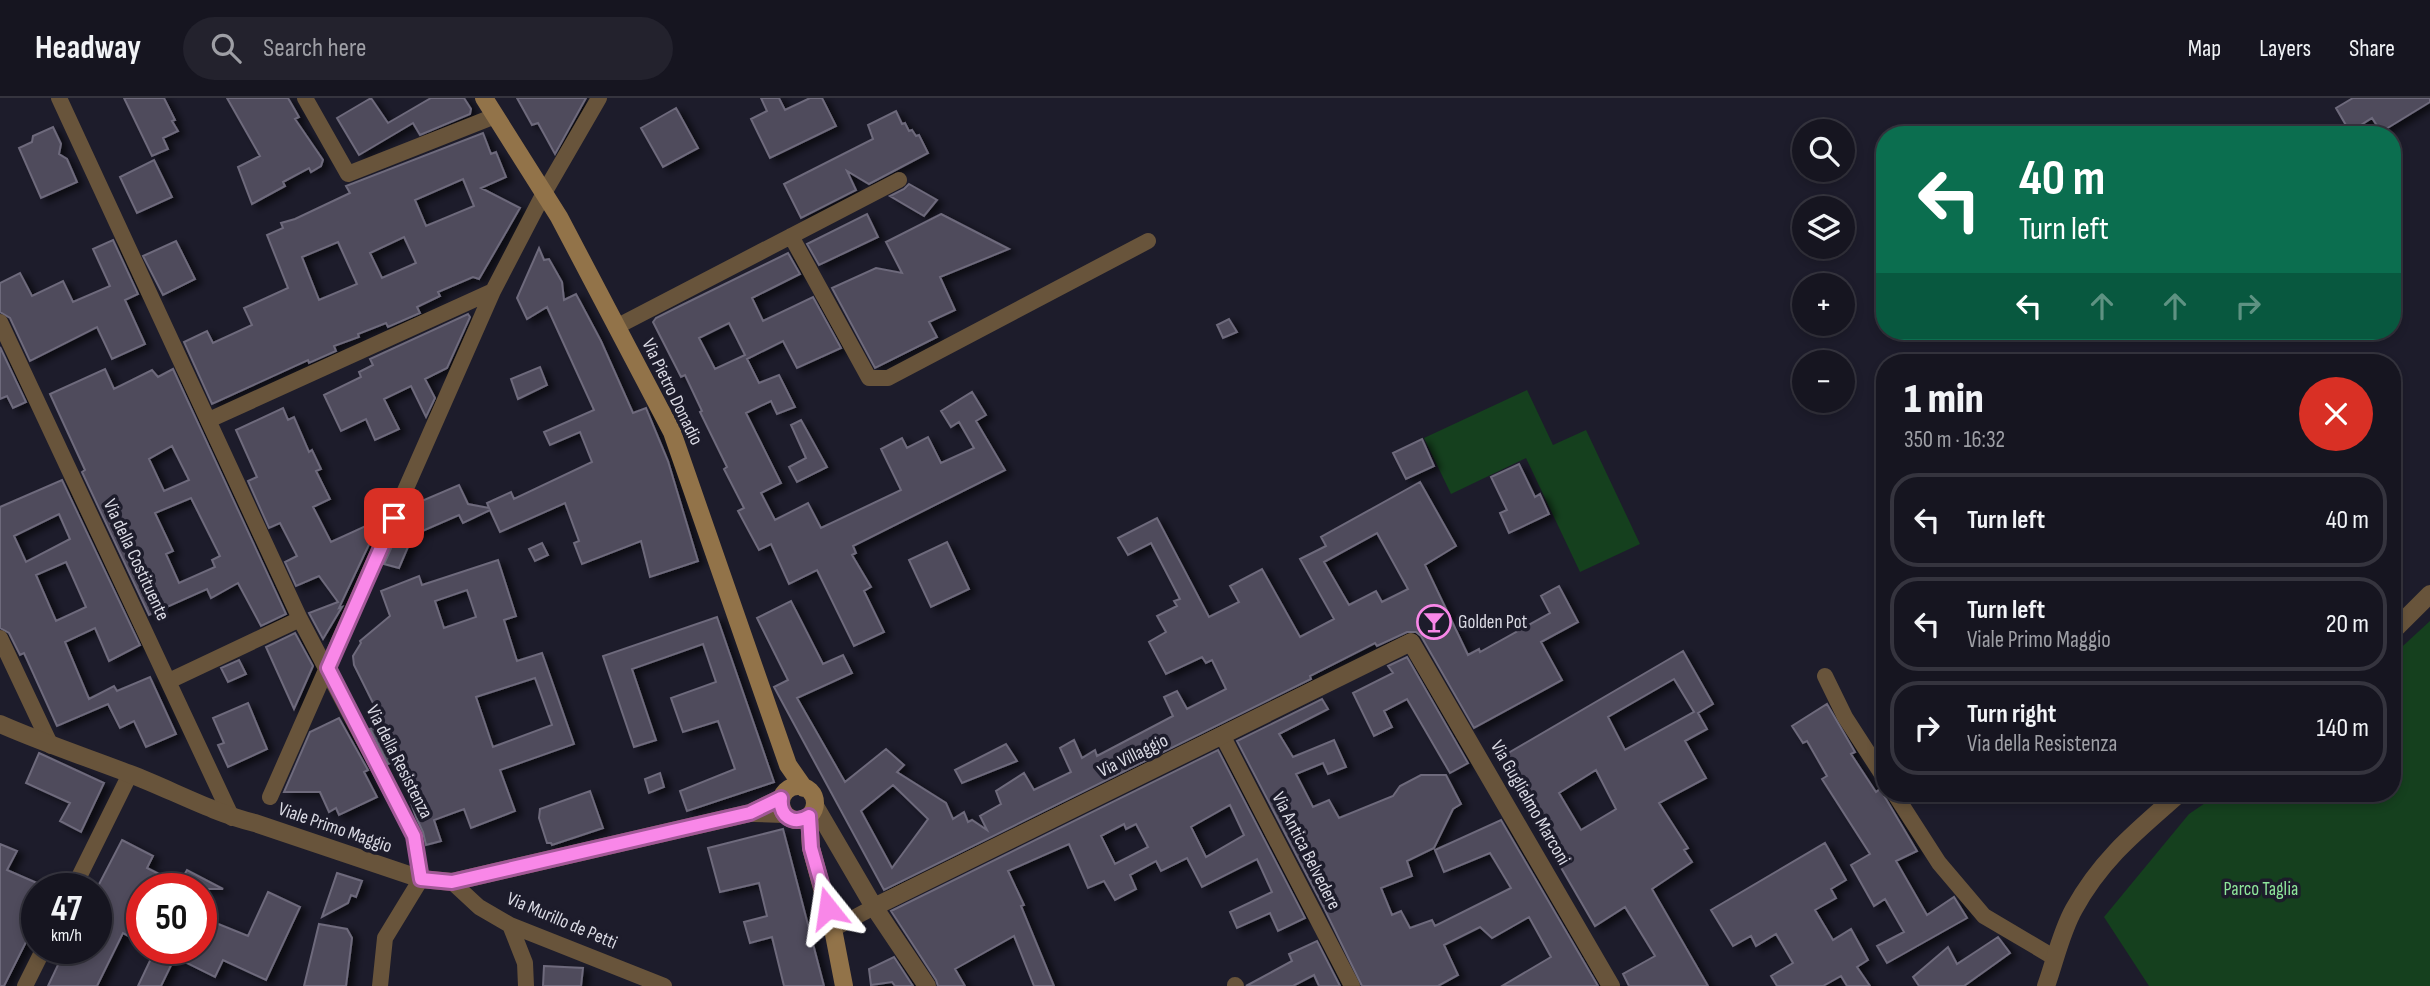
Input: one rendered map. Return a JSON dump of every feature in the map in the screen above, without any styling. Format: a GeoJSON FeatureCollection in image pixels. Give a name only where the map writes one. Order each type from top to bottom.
{"type":"FeatureCollection","features":[{"type":"Feature","properties":{"kind":"main road","name":"Via Pietro Donadio"},"geometry":{"type":"LineString","coordinates":[[484,98],[544,193],[672,432],[788,765],[794,808],[811,848],[833,929],[844,986]]}},
{"type":"Feature","properties":{"kind":"main road","name":"Via Pietro Donadio"},"geometry":{"type":"LineString","coordinates":[[788,765],[804,788],[813,795],[794,808]]}},
{"type":"Feature","properties":{"kind":"street","name":"Via della Resistenza"},"geometry":{"type":"LineString","coordinates":[[59,98],[300,619],[414,836],[421,879]]}},
{"type":"Feature","properties":{"kind":"street"},"geometry":{"type":"LineString","coordinates":[[305,98],[348,174],[495,116]]}},
{"type":"Feature","properties":{"kind":"street"},"geometry":{"type":"LineString","coordinates":[[270,797],[493,291],[598,98]]}},
{"type":"Feature","properties":{"kind":"street"},"geometry":{"type":"LineString","coordinates":[[616,327],[899,180]]}},
{"type":"Feature","properties":{"kind":"street"},"geometry":{"type":"LineString","coordinates":[[791,236],[869,378],[888,379],[1148,241]]}},
{"type":"Feature","properties":{"kind":"street"},"geometry":{"type":"LineString","coordinates":[[209,420],[493,291]]}},
{"type":"Feature","properties":{"kind":"street","name":"Via della Costituente"},"geometry":{"type":"LineString","coordinates":[[0,322],[232,818]]}},
{"type":"Feature","properties":{"kind":"street"},"geometry":{"type":"LineString","coordinates":[[2401,623],[2430,594]]}},
{"type":"Feature","properties":{"kind":"street"},"geometry":{"type":"LineString","coordinates":[[169,681],[300,619]]}},
{"type":"Feature","properties":{"kind":"street"},"geometry":{"type":"LineString","coordinates":[[0,638],[51,746]]}},
{"type":"Feature","properties":{"kind":"street","name":"Via Villaggio"},"geometry":{"type":"LineString","coordinates":[[874,907],[1411,642]]}},
{"type":"Feature","properties":{"kind":"street","name":"Via Guglielmo Marconi"},"geometry":{"type":"LineString","coordinates":[[1411,642],[1611,986]]}},
{"type":"Feature","properties":{"kind":"street"},"geometry":{"type":"LineString","coordinates":[[1825,676],[1845,717],[1876,765]]}},
{"type":"Feature","properties":{"kind":"street","name":"Viale Primo Maggio"},"geometry":{"type":"LineString","coordinates":[[0,724],[51,746],[130,774],[232,818],[255,823],[421,879],[452,882],[750,813],[794,808]]}},
{"type":"Feature","properties":{"kind":"street","name":"Via Antica Belvedere"},"geometry":{"type":"LineString","coordinates":[[1222,735],[1352,986]]}},
{"type":"Feature","properties":{"kind":"street"},"geometry":{"type":"LineString","coordinates":[[81,873],[130,774]]}},
{"type":"Feature","properties":{"kind":"street"},"geometry":{"type":"LineString","coordinates":[[1900,802],[1939,863],[1984,916],[2055,958]]}},
{"type":"Feature","properties":{"kind":"street"},"geometry":{"type":"LineString","coordinates":[[2046,986],[2073,911],[2093,879],[2117,848],[2170,802]]}},
{"type":"Feature","properties":{"kind":"street"},"geometry":{"type":"LineString","coordinates":[[794,808],[874,907],[928,986]]}},
{"type":"Feature","properties":{"kind":"street"},"geometry":{"type":"LineString","coordinates":[[380,986],[385,938],[421,879]]}},
{"type":"Feature","properties":{"kind":"street","name":"Via Murillo de Petti"},"geometry":{"type":"LineString","coordinates":[[452,882],[479,907],[510,925],[664,986]]}},
{"type":"Feature","properties":{"kind":"street"},"geometry":{"type":"LineString","coordinates":[[833,929],[874,907]]}},
{"type":"Feature","properties":{"kind":"street"},"geometry":{"type":"LineString","coordinates":[[510,925],[526,963],[526,986]]}},
{"type":"Feature","properties":{"kind":"street"},"geometry":{"type":"LineString","coordinates":[[25,986],[36,964]]}},
{"type":"Feature","properties":{"kind":"green space"},"geometry":{"type":"Polygon","coordinates":[[[1527,390],[1553,445],[1586,430],[1640,544],[1580,572],[1526,458],[1451,494],[1424,438],[1527,390]]]}},
{"type":"Feature","properties":{"kind":"green space","name":"Parco Taglia"},"geometry":{"type":"Polygon","coordinates":[[[2430,621],[2430,986],[2149,986],[2104,917],[2189,814],[2207,802],[2401,802],[2401,648],[2430,621]]]}},
{"type":"Feature","properties":{"kind":"building"},"geometry":{"type":"Polygon","coordinates":[[[124,98],[164,98],[178,131],[163,138],[168,149],[152,156],[124,98]]]}},
{"type":"Feature","properties":{"kind":"building"},"geometry":{"type":"Polygon","coordinates":[[[227,98],[288,98],[299,117],[295,119],[323,160],[321,166],[311,172],[309,168],[283,182],[285,186],[252,204],[238,167],[260,156],[227,98]]]}},
{"type":"Feature","properties":{"kind":"building"},"geometry":{"type":"Polygon","coordinates":[[[371,98],[388,123],[431,98],[464,98],[471,109],[470,114],[420,135],[413,123],[359,155],[337,118],[371,98]]]}},
{"type":"Feature","properties":{"kind":"building"},"geometry":{"type":"Polygon","coordinates":[[[517,98],[586,98],[555,154],[538,123],[532,125],[517,98]]]}},
{"type":"Feature","properties":{"kind":"building"},"geometry":{"type":"Polygon","coordinates":[[[761,98],[779,98],[785,110],[810,98],[822,98],[836,126],[770,158],[751,119],[767,111],[761,98]]]}},
{"type":"Feature","properties":{"kind":"building"},"geometry":{"type":"Polygon","coordinates":[[[2353,98],[2430,98],[2430,102],[2391,126],[2377,126],[2372,118],[2359,126],[2346,126],[2336,108],[2353,98]]]}},
{"type":"Feature","properties":{"kind":"building"},"geometry":{"type":"Polygon","coordinates":[[[676,108],[698,148],[663,167],[641,128],[676,108]]]}},
{"type":"Feature","properties":{"kind":"building"},"geometry":{"type":"Polygon","coordinates":[[[896,111],[902,124],[905,123],[909,131],[912,130],[916,136],[919,135],[928,153],[869,184],[847,171],[856,190],[801,218],[784,184],[873,139],[868,125],[896,111]]]}},
{"type":"Feature","properties":{"kind":"building"},"geometry":{"type":"Polygon","coordinates":[[[53,127],[61,144],[59,154],[67,159],[77,182],[41,198],[19,148],[32,142],[33,136],[53,127]]]}},
{"type":"Feature","properties":{"kind":"building"},"geometry":{"type":"Polygon","coordinates":[[[483,133],[491,154],[496,152],[506,177],[481,188],[520,208],[479,279],[473,277],[438,292],[440,296],[417,307],[420,313],[388,327],[386,323],[358,334],[359,337],[334,346],[336,351],[309,363],[308,360],[212,404],[184,342],[207,331],[213,343],[252,325],[244,308],[288,288],[267,235],[283,228],[281,223],[350,193],[346,186],[483,133]],[[463,179],[415,200],[426,226],[474,206],[463,179]],[[404,237],[370,253],[382,278],[416,263],[404,237]],[[338,242],[302,257],[319,300],[357,284],[338,242]]]}},
{"type":"Feature","properties":{"kind":"building"},"geometry":{"type":"Polygon","coordinates":[[[154,160],[172,197],[137,213],[120,177],[154,160]]]}},
{"type":"Feature","properties":{"kind":"building"},"geometry":{"type":"Polygon","coordinates":[[[909,184],[937,200],[924,216],[890,196],[909,184]]]}},
{"type":"Feature","properties":{"kind":"building"},"geometry":{"type":"Polygon","coordinates":[[[867,214],[878,237],[819,265],[807,244],[867,214]]]}},
{"type":"Feature","properties":{"kind":"building"},"geometry":{"type":"Polygon","coordinates":[[[941,214],[1009,249],[940,277],[955,310],[929,322],[937,337],[875,368],[832,288],[876,268],[902,273],[886,242],[941,214]]]}},
{"type":"Feature","properties":{"kind":"building"},"geometry":{"type":"Polygon","coordinates":[[[113,240],[138,294],[125,300],[145,344],[112,359],[97,327],[30,361],[10,318],[0,312],[0,283],[20,273],[32,296],[63,281],[73,302],[110,286],[93,249],[113,240]]]}},
{"type":"Feature","properties":{"kind":"building"},"geometry":{"type":"Polygon","coordinates":[[[176,241],[195,279],[163,295],[143,256],[176,241]]]}},
{"type":"Feature","properties":{"kind":"building"},"geometry":{"type":"Polygon","coordinates":[[[539,248],[544,260],[549,259],[562,282],[564,300],[576,294],[601,341],[633,413],[646,408],[668,461],[698,561],[650,577],[641,541],[582,564],[574,543],[579,541],[565,503],[500,532],[490,510],[463,523],[459,515],[413,535],[399,568],[384,564],[410,506],[459,485],[468,504],[489,508],[487,503],[511,492],[514,499],[592,462],[580,432],[550,445],[544,432],[594,410],[547,307],[527,319],[517,298],[539,248]]]}},
{"type":"Feature","properties":{"kind":"building"},"geometry":{"type":"Polygon","coordinates":[[[788,253],[800,274],[752,298],[763,321],[813,297],[841,348],[797,368],[783,341],[747,359],[759,383],[779,375],[795,407],[777,414],[771,401],[746,413],[781,483],[761,493],[775,520],[808,503],[821,528],[901,490],[881,449],[902,438],[907,448],[928,437],[941,463],[974,448],[959,422],[951,427],[941,411],[972,392],[986,415],[976,421],[1005,470],[853,546],[856,553],[852,555],[871,587],[864,591],[884,632],[854,646],[817,570],[789,584],[771,544],[759,550],[738,511],[744,508],[724,469],[727,467],[700,412],[702,411],[685,375],[681,377],[653,322],[656,318],[788,253]],[[729,323],[699,338],[715,369],[745,355],[729,323]]]}},
{"type":"Feature","properties":{"kind":"building"},"geometry":{"type":"Polygon","coordinates":[[[468,314],[470,317],[447,368],[425,379],[435,398],[426,417],[411,386],[384,399],[399,429],[375,440],[366,419],[341,431],[324,395],[361,377],[359,372],[373,365],[370,359],[468,314]]]}},
{"type":"Feature","properties":{"kind":"building"},"geometry":{"type":"Polygon","coordinates":[[[1229,319],[1237,332],[1223,338],[1217,325],[1229,319]]]}},
{"type":"Feature","properties":{"kind":"building"},"geometry":{"type":"Polygon","coordinates":[[[0,347],[26,402],[13,408],[7,396],[0,399],[0,347]]]}},
{"type":"Feature","properties":{"kind":"building"},"geometry":{"type":"Polygon","coordinates":[[[540,367],[547,385],[518,399],[511,379],[540,367]]]}},
{"type":"Feature","properties":{"kind":"building"},"geometry":{"type":"Polygon","coordinates":[[[105,369],[114,389],[152,370],[158,377],[173,369],[286,614],[261,626],[238,583],[211,598],[207,589],[149,615],[82,472],[85,470],[50,394],[105,369]],[[172,446],[149,459],[164,491],[189,480],[172,446]],[[191,498],[155,513],[173,551],[166,554],[179,583],[215,567],[212,560],[220,556],[191,498]]]}},
{"type":"Feature","properties":{"kind":"building"},"geometry":{"type":"Polygon","coordinates":[[[283,408],[288,420],[294,417],[309,452],[312,450],[321,469],[316,471],[330,499],[313,507],[331,542],[381,519],[339,608],[342,607],[323,639],[309,613],[338,602],[319,576],[296,586],[285,562],[297,556],[280,523],[269,528],[248,481],[257,477],[236,430],[283,408]]]}},
{"type":"Feature","properties":{"kind":"building"},"geometry":{"type":"Polygon","coordinates":[[[801,420],[827,467],[797,482],[789,467],[806,458],[791,425],[801,420]]]}},
{"type":"Feature","properties":{"kind":"building"},"geometry":{"type":"Polygon","coordinates":[[[1422,439],[1434,466],[1406,479],[1393,453],[1422,439]]]}},
{"type":"Feature","properties":{"kind":"building"},"geometry":{"type":"Polygon","coordinates":[[[1519,464],[1535,497],[1540,494],[1549,514],[1509,533],[1500,513],[1507,510],[1491,477],[1519,464]]]}},
{"type":"Feature","properties":{"kind":"building"},"geometry":{"type":"Polygon","coordinates":[[[62,480],[140,645],[109,661],[95,628],[65,642],[89,699],[114,686],[117,691],[150,677],[176,734],[146,747],[134,721],[120,728],[108,704],[57,726],[24,653],[20,655],[9,633],[0,628],[0,507],[62,480]],[[59,514],[14,536],[26,562],[70,539],[59,514]],[[66,562],[36,575],[56,621],[86,607],[66,562]]]}},
{"type":"Feature","properties":{"kind":"building"},"geometry":{"type":"Polygon","coordinates":[[[1420,482],[1456,546],[1425,565],[1468,655],[1479,649],[1480,652],[1550,613],[1541,596],[1559,586],[1578,622],[1541,642],[1562,680],[1474,728],[1421,636],[1416,632],[1407,632],[1377,646],[1375,643],[1310,676],[1311,679],[884,890],[774,687],[788,680],[757,618],[791,601],[823,664],[843,655],[852,673],[797,698],[845,782],[886,749],[904,765],[897,772],[946,803],[953,819],[964,812],[968,822],[972,820],[987,830],[980,816],[1001,804],[996,791],[1024,773],[1034,790],[1071,772],[1060,748],[1074,740],[1082,758],[1095,750],[1097,756],[1173,716],[1164,697],[1177,691],[1187,709],[1226,689],[1212,660],[1206,663],[1202,657],[1166,674],[1149,642],[1166,632],[1157,616],[1177,606],[1174,601],[1180,599],[1151,543],[1128,555],[1118,538],[1157,518],[1209,617],[1239,602],[1230,586],[1262,569],[1300,637],[1334,619],[1300,559],[1326,546],[1321,537],[1420,482]],[[1377,533],[1324,562],[1349,605],[1376,591],[1382,602],[1408,589],[1377,533]],[[893,785],[861,811],[892,868],[928,819],[893,785]]]}},
{"type":"Feature","properties":{"kind":"building"},"geometry":{"type":"Polygon","coordinates":[[[947,542],[969,589],[931,607],[909,560],[947,542]]]}},
{"type":"Feature","properties":{"kind":"building"},"geometry":{"type":"Polygon","coordinates":[[[542,543],[548,555],[535,561],[529,549],[542,543]]]}},
{"type":"Feature","properties":{"kind":"building"},"geometry":{"type":"Polygon","coordinates":[[[498,560],[516,616],[504,620],[517,661],[542,653],[574,744],[500,770],[515,811],[471,828],[464,809],[434,820],[441,841],[426,845],[396,761],[388,764],[370,729],[383,723],[354,665],[353,656],[360,641],[390,616],[381,591],[419,576],[422,585],[498,560]],[[467,590],[435,601],[444,628],[476,617],[467,590]],[[535,678],[476,697],[493,747],[552,725],[535,678]]]}},
{"type":"Feature","properties":{"kind":"building"},"geometry":{"type":"Polygon","coordinates":[[[717,617],[774,782],[687,811],[680,791],[735,769],[718,721],[683,732],[671,698],[716,682],[703,644],[632,669],[656,740],[634,747],[603,656],[717,617]]]}},
{"type":"Feature","properties":{"kind":"building"},"geometry":{"type":"Polygon","coordinates":[[[295,633],[313,666],[294,709],[266,647],[295,633]]]}},
{"type":"Feature","properties":{"kind":"building"},"geometry":{"type":"Polygon","coordinates":[[[1683,651],[1713,704],[1698,713],[1707,729],[1685,741],[1706,778],[1659,803],[1688,848],[1684,850],[1692,862],[1652,889],[1708,986],[1629,986],[1623,974],[1655,956],[1625,907],[1595,926],[1498,759],[1683,651]],[[1674,679],[1608,717],[1625,750],[1694,712],[1674,679]],[[1596,770],[1559,793],[1581,830],[1616,809],[1596,770]]]}},
{"type":"Feature","properties":{"kind":"building"},"geometry":{"type":"Polygon","coordinates":[[[1407,657],[1468,763],[1450,773],[1407,699],[1384,711],[1392,727],[1374,736],[1353,693],[1393,673],[1388,666],[1407,657]]]}},
{"type":"Feature","properties":{"kind":"building"},"geometry":{"type":"Polygon","coordinates":[[[239,660],[246,674],[228,682],[221,668],[239,660]]]}},
{"type":"Feature","properties":{"kind":"building"},"geometry":{"type":"Polygon","coordinates":[[[1322,699],[1328,709],[1279,734],[1293,757],[1334,740],[1346,767],[1328,774],[1323,763],[1296,774],[1313,807],[1329,800],[1339,818],[1393,796],[1400,786],[1421,775],[1446,775],[1461,804],[1453,809],[1434,848],[1407,861],[1412,876],[1381,888],[1392,915],[1401,911],[1410,928],[1432,920],[1435,926],[1511,888],[1490,853],[1444,872],[1435,850],[1501,820],[1598,986],[1502,986],[1551,957],[1529,917],[1492,938],[1480,927],[1444,945],[1458,975],[1438,986],[1362,986],[1237,741],[1322,699]]]}},
{"type":"Feature","properties":{"kind":"building"},"geometry":{"type":"Polygon","coordinates":[[[248,703],[267,749],[228,767],[218,745],[224,743],[213,718],[248,703]]]}},
{"type":"Feature","properties":{"kind":"building"},"geometry":{"type":"Polygon","coordinates":[[[1827,704],[1855,752],[1851,754],[1876,792],[1876,802],[1888,802],[1917,851],[1896,861],[1927,915],[1954,897],[1967,918],[1887,963],[1877,946],[1904,932],[1885,899],[1874,906],[1851,865],[1870,854],[1822,779],[1827,776],[1807,741],[1803,743],[1792,726],[1827,704]]]}},
{"type":"Feature","properties":{"kind":"building"},"geometry":{"type":"Polygon","coordinates":[[[339,718],[368,770],[364,772],[377,797],[339,815],[336,808],[329,812],[320,792],[284,792],[310,732],[339,718]]]}},
{"type":"Feature","properties":{"kind":"building"},"geometry":{"type":"Polygon","coordinates":[[[1006,744],[1017,761],[962,783],[955,770],[1006,744]]]}},
{"type":"Feature","properties":{"kind":"building"},"geometry":{"type":"Polygon","coordinates":[[[1218,750],[1305,918],[1278,931],[1270,913],[1237,928],[1230,912],[1272,892],[1257,859],[1202,887],[1187,858],[1161,871],[1156,861],[1130,875],[1136,889],[1115,900],[1104,881],[1088,888],[1069,844],[1008,871],[1024,905],[1021,906],[1054,986],[1034,986],[1014,936],[955,969],[965,986],[938,986],[891,911],[1218,750]],[[1230,805],[1191,827],[1206,857],[1244,835],[1230,805]],[[1124,824],[1101,836],[1115,864],[1148,847],[1136,824],[1126,829],[1124,824]]]}},
{"type":"Feature","properties":{"kind":"building"},"geometry":{"type":"Polygon","coordinates":[[[39,753],[104,783],[81,832],[60,821],[70,803],[26,783],[39,753]]]}},
{"type":"Feature","properties":{"kind":"building"},"geometry":{"type":"Polygon","coordinates":[[[660,773],[664,787],[649,793],[645,779],[660,773]]]}},
{"type":"Feature","properties":{"kind":"building"},"geometry":{"type":"Polygon","coordinates":[[[590,791],[603,828],[552,845],[547,843],[539,818],[540,809],[590,791]]]}},
{"type":"Feature","properties":{"kind":"building"},"geometry":{"type":"Polygon","coordinates":[[[783,829],[824,986],[784,986],[772,937],[750,943],[744,922],[767,916],[759,883],[720,892],[708,848],[783,829]]]}},
{"type":"Feature","properties":{"kind":"building"},"geometry":{"type":"Polygon","coordinates":[[[122,840],[153,856],[147,868],[157,873],[126,873],[126,935],[123,933],[112,955],[112,873],[105,873],[122,840]]]}},
{"type":"Feature","properties":{"kind":"building"},"geometry":{"type":"Polygon","coordinates":[[[1825,843],[1846,880],[1831,889],[1836,898],[1815,910],[1833,940],[1851,929],[1868,960],[1857,967],[1870,986],[1847,986],[1841,976],[1823,986],[1777,986],[1771,976],[1793,963],[1776,934],[1756,946],[1751,936],[1733,946],[1711,910],[1825,843]]]}},
{"type":"Feature","properties":{"kind":"building"},"geometry":{"type":"Polygon","coordinates":[[[0,844],[17,851],[7,870],[21,876],[21,952],[4,986],[0,986],[0,844]]]}},
{"type":"Feature","properties":{"kind":"building"},"geometry":{"type":"Polygon","coordinates":[[[337,873],[362,881],[356,897],[351,895],[348,903],[322,917],[337,873]]]}},
{"type":"Feature","properties":{"kind":"building"},"geometry":{"type":"Polygon","coordinates":[[[268,892],[300,907],[266,980],[223,960],[215,977],[189,964],[217,964],[217,923],[248,936],[268,892]]]}},
{"type":"Feature","properties":{"kind":"building"},"geometry":{"type":"Polygon","coordinates":[[[319,924],[347,929],[352,938],[346,986],[304,986],[319,924]]]}},
{"type":"Feature","properties":{"kind":"building"},"geometry":{"type":"Polygon","coordinates":[[[1998,937],[2010,953],[1964,986],[1919,986],[1913,977],[1948,947],[1957,964],[1998,937]]]}},
{"type":"Feature","properties":{"kind":"building"},"geometry":{"type":"Polygon","coordinates":[[[1317,941],[1340,986],[1319,986],[1314,975],[1293,986],[1246,986],[1292,961],[1289,954],[1317,941]]]}},
{"type":"Feature","properties":{"kind":"building"},"geometry":{"type":"Polygon","coordinates":[[[894,957],[913,986],[895,986],[892,982],[871,985],[869,969],[894,957]]]}},
{"type":"Feature","properties":{"kind":"building"},"geometry":{"type":"Polygon","coordinates":[[[58,964],[108,964],[97,986],[48,986],[58,964]]]}},
{"type":"Feature","properties":{"kind":"building"},"geometry":{"type":"Polygon","coordinates":[[[148,964],[172,964],[161,986],[138,986],[148,964]]]}},
{"type":"Feature","properties":{"kind":"building"},"geometry":{"type":"Polygon","coordinates":[[[544,966],[583,968],[581,986],[543,986],[544,966]]]}},
{"type":"Feature","properties":{"kind":"place","name":"Golden Pot"},"geometry":{"type":"Point","coordinates":[1434,622]}},
{"type":"Feature","properties":{"kind":"route"},"geometry":{"type":"LineString","coordinates":[[394,518],[328,668],[414,836],[421,879],[452,882],[750,813],[781,798],[781,809],[788,818],[799,821],[809,816],[811,848],[828,908]]}}]}
